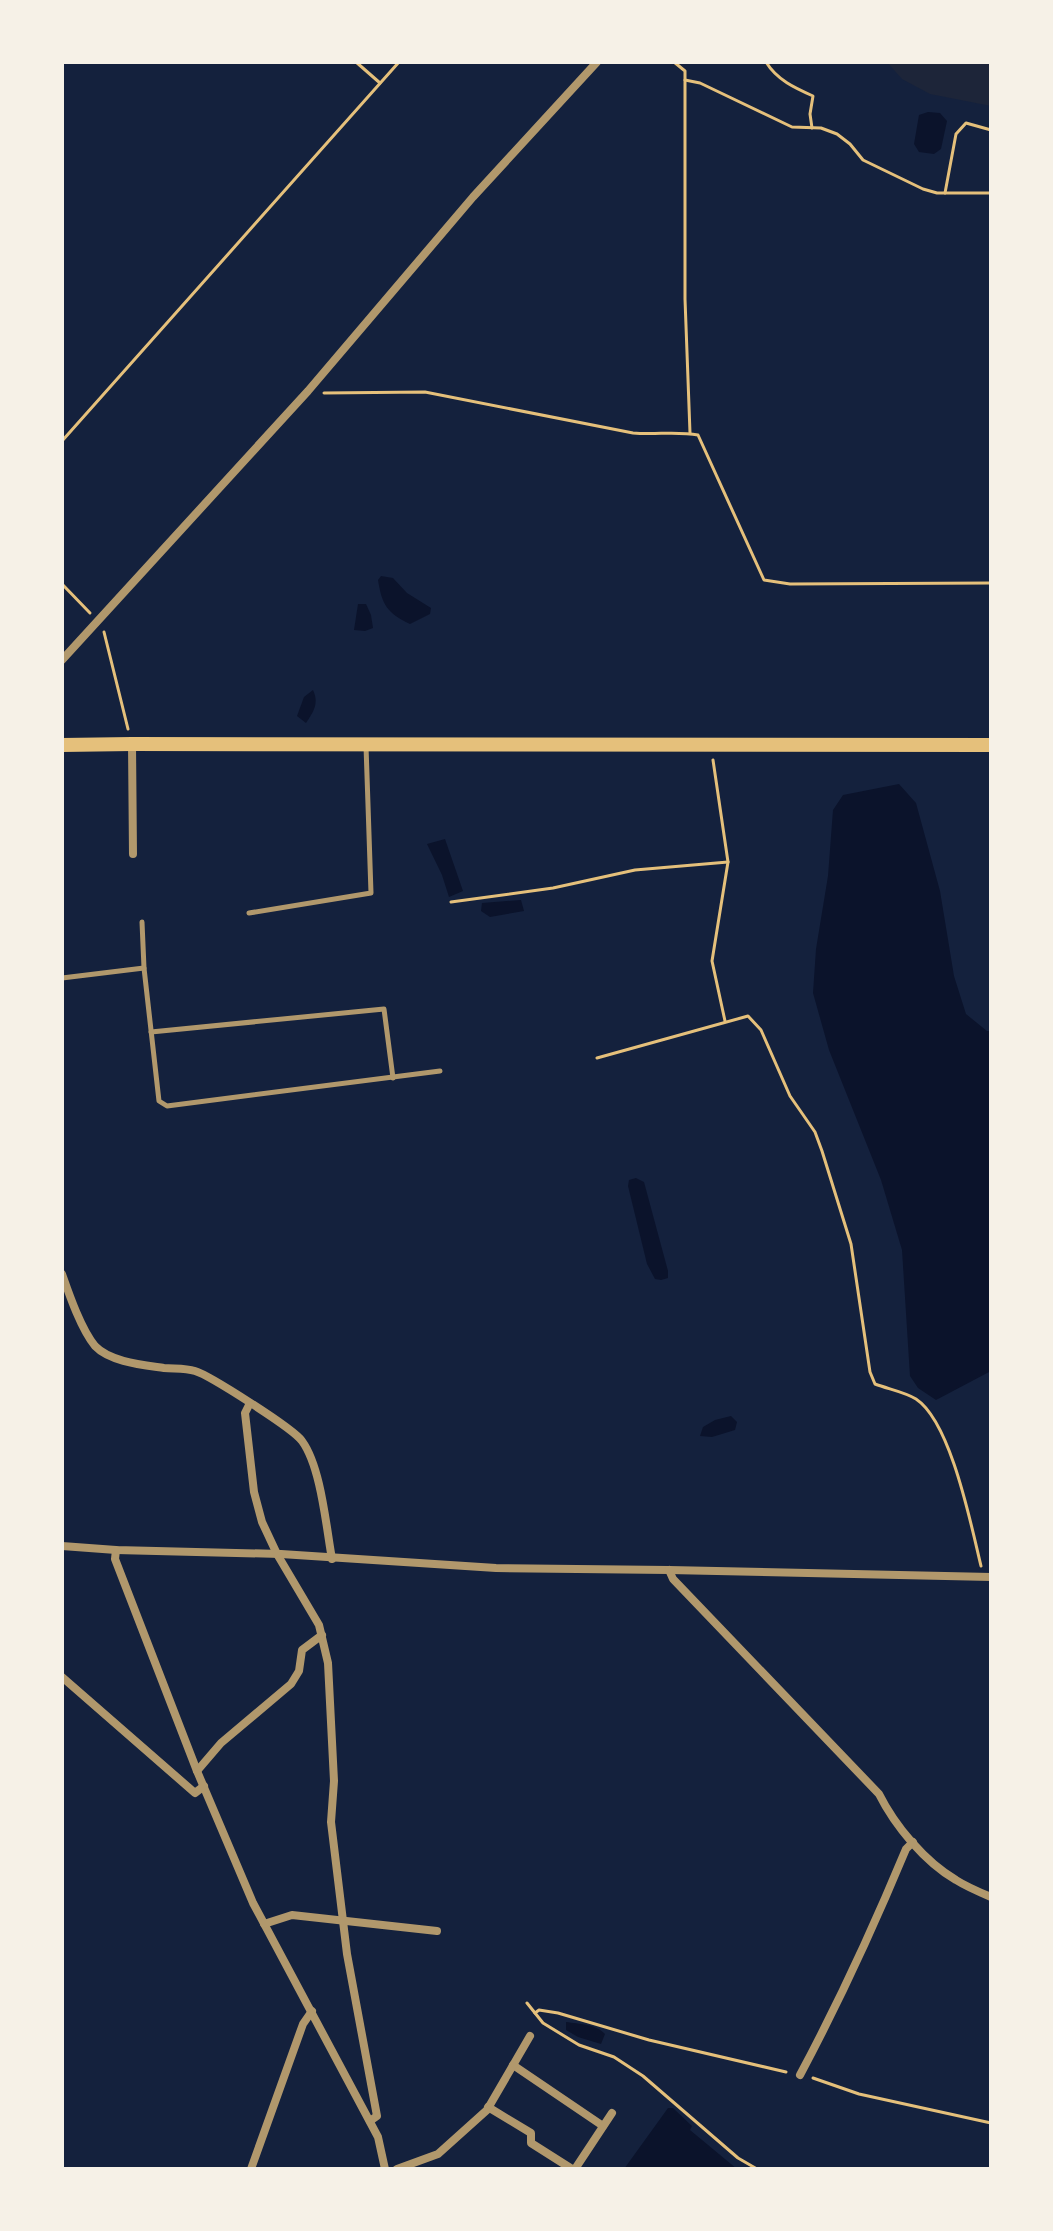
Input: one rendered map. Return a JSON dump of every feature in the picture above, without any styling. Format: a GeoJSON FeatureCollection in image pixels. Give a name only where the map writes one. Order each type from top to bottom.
{"type":"FeatureCollection","features":[{"type":"Feature","properties":{"kind":"main road"},"geometry":{"type":"LineString","coordinates":[[62,745],[991,745]]}},
{"type":"Feature","properties":{"kind":"street"},"geometry":{"type":"LineString","coordinates":[[62,660],[308,391],[473,197],[597,62]]}},
{"type":"Feature","properties":{"kind":"street"},"geometry":{"type":"LineString","coordinates":[[132,744],[133,854]]}},
{"type":"Feature","properties":{"kind":"street"},"geometry":{"type":"LineString","coordinates":[[62,1274],[96,1347],[115,1358],[196,1371],[250,1403],[301,1439],[312,1460],[332,1559]]}},
{"type":"Feature","properties":{"kind":"street"},"geometry":{"type":"LineString","coordinates":[[250,1403],[245,1413],[254,1492],[262,1522],[322,1635],[328,1663],[333,1766],[331,1822],[347,1954],[377,2116],[370,2121]]}},
{"type":"Feature","properties":{"kind":"street"},"geometry":{"type":"LineString","coordinates":[[62,1546],[277,1554],[496,1568],[987,1577]]}},
{"type":"Feature","properties":{"kind":"street"},"geometry":{"type":"LineString","coordinates":[[116,1550],[115,1559],[197,1771],[253,1903],[378,2137],[385,2169]]}},
{"type":"Feature","properties":{"kind":"street"},"geometry":{"type":"LineString","coordinates":[[669,1570],[673,1579],[879,1794],[890,1817],[913,1842],[954,1879],[991,1897]]}},
{"type":"Feature","properties":{"kind":"street"},"geometry":{"type":"LineString","coordinates":[[197,1771],[221,1743],[291,1684],[299,1671],[302,1650],[322,1635]]}},
{"type":"Feature","properties":{"kind":"street"},"geometry":{"type":"LineString","coordinates":[[62,1677],[195,1793],[204,1786]]}},
{"type":"Feature","properties":{"kind":"street"},"geometry":{"type":"LineString","coordinates":[[800,2075],[878,1918],[906,1849],[913,1842]]}},
{"type":"Feature","properties":{"kind":"street"},"geometry":{"type":"LineString","coordinates":[[264,1924],[292,1915],[437,1931]]}},
{"type":"Feature","properties":{"kind":"street"},"geometry":{"type":"LineString","coordinates":[[251,2169],[303,2024],[312,2011]]}},
{"type":"Feature","properties":{"kind":"street"},"geometry":{"type":"LineString","coordinates":[[397,2169],[438,2154],[488,2107],[530,2036]]}},
{"type":"Feature","properties":{"kind":"street"},"geometry":{"type":"LineString","coordinates":[[513,2065],[603,2126]]}},
{"type":"Feature","properties":{"kind":"street"},"geometry":{"type":"LineString","coordinates":[[488,2107],[531,2133],[531,2143],[574,2169],[612,2113]]}},
{"type":"Feature","properties":{"kind":"lane"},"geometry":{"type":"LineString","coordinates":[[249,913],[371,893],[366,744]]}},
{"type":"Feature","properties":{"kind":"lane"},"geometry":{"type":"LineString","coordinates":[[142,922],[159,1101],[167,1106],[440,1071]]}},
{"type":"Feature","properties":{"kind":"lane"},"geometry":{"type":"LineString","coordinates":[[62,978],[144,968]]}},
{"type":"Feature","properties":{"kind":"lane"},"geometry":{"type":"LineString","coordinates":[[151,1032],[384,1009],[393,1078]]}},
{"type":"Feature","properties":{"kind":"path"},"geometry":{"type":"LineString","coordinates":[[356,62],[380,83]]}},
{"type":"Feature","properties":{"kind":"path"},"geometry":{"type":"LineString","coordinates":[[62,441],[399,62]]}},
{"type":"Feature","properties":{"kind":"path"},"geometry":{"type":"LineString","coordinates":[[674,62],[685,71],[685,299],[690,433]]}},
{"type":"Feature","properties":{"kind":"path"},"geometry":{"type":"LineString","coordinates":[[766,62],[785,83],[813,96],[810,114],[812,128]]}},
{"type":"Feature","properties":{"kind":"path"},"geometry":{"type":"LineString","coordinates":[[685,80],[700,83],[792,127],[821,128],[837,134],[863,160],[923,189],[937,193],[991,193]]}},
{"type":"Feature","properties":{"kind":"path"},"geometry":{"type":"LineString","coordinates":[[945,193],[956,134],[966,123],[991,130]]}},
{"type":"Feature","properties":{"kind":"path"},"geometry":{"type":"LineString","coordinates":[[308,391],[425,392],[633,433],[698,435],[764,580],[790,584],[991,583]]}},
{"type":"Feature","properties":{"kind":"path"},"geometry":{"type":"LineString","coordinates":[[62,584],[106,634],[132,744]]}},
{"type":"Feature","properties":{"kind":"path"},"geometry":{"type":"LineString","coordinates":[[710,745],[728,862],[712,961],[726,1022]]}},
{"type":"Feature","properties":{"kind":"path"},"geometry":{"type":"LineString","coordinates":[[451,902],[553,888],[635,870],[728,862]]}},
{"type":"Feature","properties":{"kind":"path"},"geometry":{"type":"LineString","coordinates":[[597,1058],[748,1016],[761,1030],[790,1096],[815,1132],[851,1244],[870,1372],[875,1384],[916,1399],[934,1418],[950,1449],[987,1577]]}},
{"type":"Feature","properties":{"kind":"path"},"geometry":{"type":"LineString","coordinates":[[527,2003],[543,2023],[572,2041],[614,2057],[643,2076],[738,2158],[757,2169]]}},
{"type":"Feature","properties":{"kind":"path"},"geometry":{"type":"LineString","coordinates":[[535,2013],[539,2010],[558,2013],[649,2040],[800,2075],[859,2094],[991,2123]]}},
{"type":"Feature","properties":{"kind":"shaded area"},"geometry":{"type":"Polygon","coordinates":[[[887,62],[991,62],[991,106],[930,94],[902,79],[887,62]]]}},
{"type":"Feature","properties":{"kind":"shaded area"},"geometry":{"type":"Polygon","coordinates":[[[940,113],[947,121],[941,149],[934,154],[919,152],[914,144],[919,115],[940,113]]]}},
{"type":"Feature","properties":{"kind":"shaded area"},"geometry":{"type":"Polygon","coordinates":[[[381,576],[393,578],[407,593],[431,608],[430,614],[410,624],[396,616],[381,596],[378,580],[381,576]]]}},
{"type":"Feature","properties":{"kind":"shaded area"},"geometry":{"type":"Polygon","coordinates":[[[358,604],[366,604],[373,628],[354,630],[358,604]]]}},
{"type":"Feature","properties":{"kind":"shaded area"},"geometry":{"type":"Polygon","coordinates":[[[313,690],[315,707],[306,723],[297,716],[304,697],[313,690]]]}},
{"type":"Feature","properties":{"kind":"shaded area"},"geometry":{"type":"Polygon","coordinates":[[[899,784],[916,803],[940,891],[954,976],[966,1014],[991,1031],[991,1371],[936,1400],[918,1388],[910,1376],[902,1250],[881,1180],[829,1050],[813,993],[833,810],[843,795],[899,784]]]}},
{"type":"Feature","properties":{"kind":"shaded area"},"geometry":{"type":"Polygon","coordinates":[[[445,839],[463,891],[449,897],[427,844],[445,839]]]}},
{"type":"Feature","properties":{"kind":"shaded area"},"geometry":{"type":"Polygon","coordinates":[[[521,900],[524,911],[490,917],[481,911],[482,903],[521,900]]]}},
{"type":"Feature","properties":{"kind":"shaded area"},"geometry":{"type":"Polygon","coordinates":[[[636,1178],[644,1182],[668,1271],[668,1278],[661,1280],[655,1279],[647,1264],[628,1186],[629,1180],[636,1178]]]}},
{"type":"Feature","properties":{"kind":"shaded area"},"geometry":{"type":"Polygon","coordinates":[[[731,1416],[737,1422],[735,1430],[712,1437],[700,1436],[703,1427],[731,1416]]]}},
{"type":"Feature","properties":{"kind":"shaded area"},"geometry":{"type":"Polygon","coordinates":[[[566,2022],[597,2028],[605,2034],[601,2044],[566,2030],[566,2022]]]}},
{"type":"Feature","properties":{"kind":"shaded area"},"geometry":{"type":"Polygon","coordinates":[[[668,2108],[673,2108],[692,2126],[690,2130],[737,2169],[624,2169],[668,2108]]]}}]}
